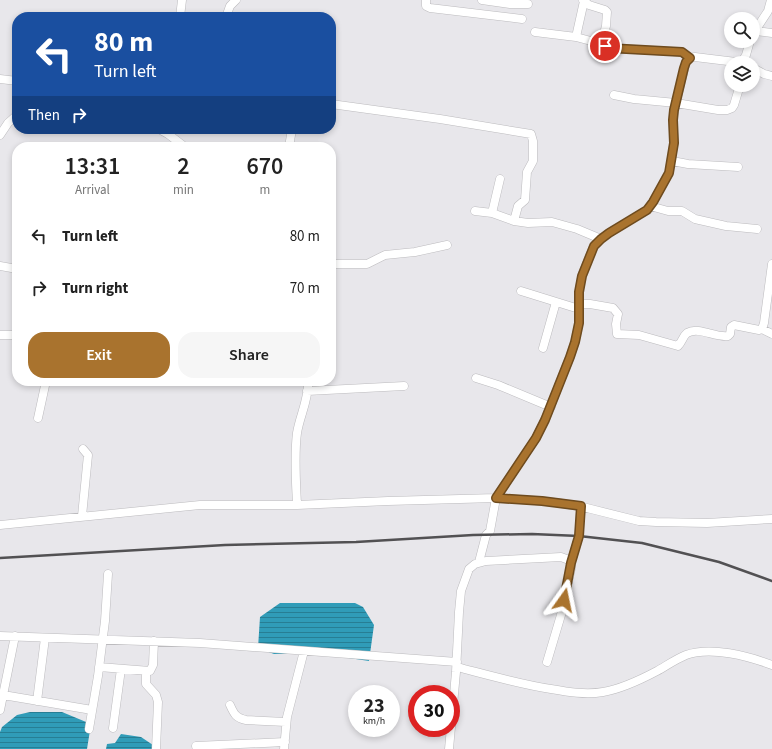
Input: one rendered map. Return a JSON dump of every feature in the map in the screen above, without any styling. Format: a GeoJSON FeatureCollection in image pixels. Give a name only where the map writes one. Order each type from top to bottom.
{"type":"FeatureCollection","features":[{"type":"Feature","properties":{"kind":"street"},"geometry":{"type":"LineString","coordinates":[[181,12],[182,0]]}},
{"type":"Feature","properties":{"kind":"street"},"geometry":{"type":"LineString","coordinates":[[228,12],[230,6],[236,0]]}},
{"type":"Feature","properties":{"kind":"street"},"geometry":{"type":"LineString","coordinates":[[426,0],[426,6],[430,8],[522,19]]}},
{"type":"Feature","properties":{"kind":"street"},"geometry":{"type":"LineString","coordinates":[[482,0],[510,4],[528,4]]}},
{"type":"Feature","properties":{"kind":"street"},"geometry":{"type":"LineString","coordinates":[[760,24],[768,11],[771,0]]}},
{"type":"Feature","properties":{"kind":"street"},"geometry":{"type":"LineString","coordinates":[[576,37],[584,1],[589,5],[607,12],[602,44]]}},
{"type":"Feature","properties":{"kind":"street"},"geometry":{"type":"LineString","coordinates":[[535,32],[576,37],[602,44],[608,48],[682,52],[690,58]]}},
{"type":"Feature","properties":{"kind":"street"},"geometry":{"type":"LineString","coordinates":[[760,33],[772,33]]}},
{"type":"Feature","properties":{"kind":"street"},"geometry":{"type":"LineString","coordinates":[[479,562],[486,534],[490,531],[496,498],[536,438],[550,407],[575,342],[579,323],[579,292],[582,276],[592,251],[601,239],[647,210],[669,173],[674,143],[673,120],[686,62],[690,58],[695,57],[724,61]]}},
{"type":"Feature","properties":{"kind":"street"},"geometry":{"type":"LineString","coordinates":[[760,72],[772,76]]}},
{"type":"Feature","properties":{"kind":"street"},"geometry":{"type":"LineString","coordinates":[[0,79],[12,80]]}},
{"type":"Feature","properties":{"kind":"street"},"geometry":{"type":"LineString","coordinates":[[614,95],[634,100],[676,103],[718,110],[727,110],[732,108],[734,105],[738,92]]}},
{"type":"Feature","properties":{"kind":"street"},"geometry":{"type":"LineString","coordinates":[[336,105],[470,123],[531,134],[533,141],[533,161],[526,176],[525,200],[518,206],[514,220]]}},
{"type":"Feature","properties":{"kind":"street"},"geometry":{"type":"LineString","coordinates":[[0,133],[12,119]]}},
{"type":"Feature","properties":{"kind":"street"},"geometry":{"type":"LineString","coordinates":[[168,134],[178,142]]}},
{"type":"Feature","properties":{"kind":"street"},"geometry":{"type":"LineString","coordinates":[[672,161],[688,164],[738,166]]}},
{"type":"Feature","properties":{"kind":"street"},"geometry":{"type":"LineString","coordinates":[[492,214],[500,179]]}},
{"type":"Feature","properties":{"kind":"street"},"geometry":{"type":"LineString","coordinates":[[650,206],[668,211],[682,211],[695,220],[726,226],[757,229]]}},
{"type":"Feature","properties":{"kind":"street"},"geometry":{"type":"LineString","coordinates":[[475,211],[535,223],[552,222],[577,229],[601,239]]}},
{"type":"Feature","properties":{"kind":"street"},"geometry":{"type":"LineString","coordinates":[[336,264],[367,264],[386,255],[415,252],[447,245]]}},
{"type":"Feature","properties":{"kind":"street"},"geometry":{"type":"LineString","coordinates":[[762,328],[764,323],[772,264]]}},
{"type":"Feature","properties":{"kind":"street"},"geometry":{"type":"LineString","coordinates":[[0,266],[12,268]]}},
{"type":"Feature","properties":{"kind":"street"},"geometry":{"type":"LineString","coordinates":[[521,291],[556,302],[579,306],[610,307],[616,310],[618,314],[616,324],[617,334],[639,335],[678,346],[686,334],[690,332],[700,331],[724,337],[730,334],[731,327],[734,325],[759,330],[762,328],[772,334]]}},
{"type":"Feature","properties":{"kind":"street"},"geometry":{"type":"LineString","coordinates":[[544,348],[556,302]]}},
{"type":"Feature","properties":{"kind":"street"},"geometry":{"type":"LineString","coordinates":[[0,334],[12,335]]}},
{"type":"Feature","properties":{"kind":"street"},"geometry":{"type":"LineString","coordinates":[[476,378],[498,385],[550,407]]}},
{"type":"Feature","properties":{"kind":"street"},"geometry":{"type":"LineString","coordinates":[[38,418],[45,386]]}},
{"type":"Feature","properties":{"kind":"street"},"geometry":{"type":"LineString","coordinates":[[296,505],[295,463],[297,440],[308,386]]}},
{"type":"Feature","properties":{"kind":"street"},"geometry":{"type":"LineString","coordinates":[[307,391],[404,386]]}},
{"type":"Feature","properties":{"kind":"street"},"geometry":{"type":"LineString","coordinates":[[82,516],[88,455],[83,449]]}},
{"type":"Feature","properties":{"kind":"street"},"geometry":{"type":"LineString","coordinates":[[0,525],[200,505],[296,505],[395,500],[496,498],[542,501],[581,506],[639,520],[656,522],[707,523],[772,519]]}},
{"type":"Feature","properties":{"kind":"street"},"geometry":{"type":"LineString","coordinates":[[547,662],[561,615],[571,563],[579,536],[581,506]]}},
{"type":"Feature","properties":{"kind":"street"},"geometry":{"type":"LineString","coordinates":[[449,749],[457,664],[461,591],[470,569],[479,562],[561,557],[569,560],[571,563]]}},
{"type":"Feature","properties":{"kind":"street"},"geometry":{"type":"LineString","coordinates":[[89,729],[100,667],[108,574]]}},
{"type":"Feature","properties":{"kind":"street"},"geometry":{"type":"LineString","coordinates":[[0,636],[200,643],[457,664],[524,685],[590,694],[604,692],[631,683],[652,674],[685,656],[697,652],[709,651],[730,654],[756,659],[772,665]]}},
{"type":"Feature","properties":{"kind":"street"},"geometry":{"type":"LineString","coordinates":[[0,710],[15,636]]}},
{"type":"Feature","properties":{"kind":"street"},"geometry":{"type":"LineString","coordinates":[[37,701],[45,638]]}},
{"type":"Feature","properties":{"kind":"street"},"geometry":{"type":"LineString","coordinates":[[100,667],[150,671],[153,668],[154,641]]}},
{"type":"Feature","properties":{"kind":"street"},"geometry":{"type":"LineString","coordinates":[[196,746],[285,746],[286,722],[304,651]]}},
{"type":"Feature","properties":{"kind":"street"},"geometry":{"type":"LineString","coordinates":[[113,728],[121,669]]}},
{"type":"Feature","properties":{"kind":"street"},"geometry":{"type":"LineString","coordinates":[[146,671],[146,684],[156,696],[158,702],[156,749]]}},
{"type":"Feature","properties":{"kind":"street"},"geometry":{"type":"LineString","coordinates":[[3,696],[92,710]]}},
{"type":"Feature","properties":{"kind":"street"},"geometry":{"type":"LineString","coordinates":[[230,705],[234,714],[241,719],[286,722]]}},
{"type":"Feature","properties":{"kind":"water"},"geometry":{"type":"Polygon","coordinates":[[[280,603],[355,603],[363,607],[374,625],[369,661],[322,654],[274,654],[258,648],[260,617],[280,603]]]}},
{"type":"Feature","properties":{"kind":"water"},"geometry":{"type":"Polygon","coordinates":[[[30,712],[62,712],[91,724],[87,749],[0,749],[0,732],[2,727],[17,715],[30,712]]]}},
{"type":"Feature","properties":{"kind":"water"},"geometry":{"type":"Polygon","coordinates":[[[121,734],[141,737],[153,745],[152,749],[106,749],[107,744],[115,743],[121,734]]]}},
{"type":"Feature","properties":{"kind":"railway"},"geometry":{"type":"LineString","coordinates":[[0,558],[225,545],[356,542],[473,535],[532,534],[579,536],[642,543],[719,562],[772,581]]}},
{"type":"Feature","properties":{"kind":"route"},"geometry":{"type":"LineString","coordinates":[[564,600],[571,563],[579,536],[581,506],[542,501],[496,498],[501,493],[536,438],[545,420],[570,357],[579,323],[579,292],[582,276],[594,246],[615,228],[626,224],[647,210],[669,173],[672,163],[674,143],[674,110],[684,68],[686,62],[690,58],[682,52],[608,48],[605,46]]}}]}
